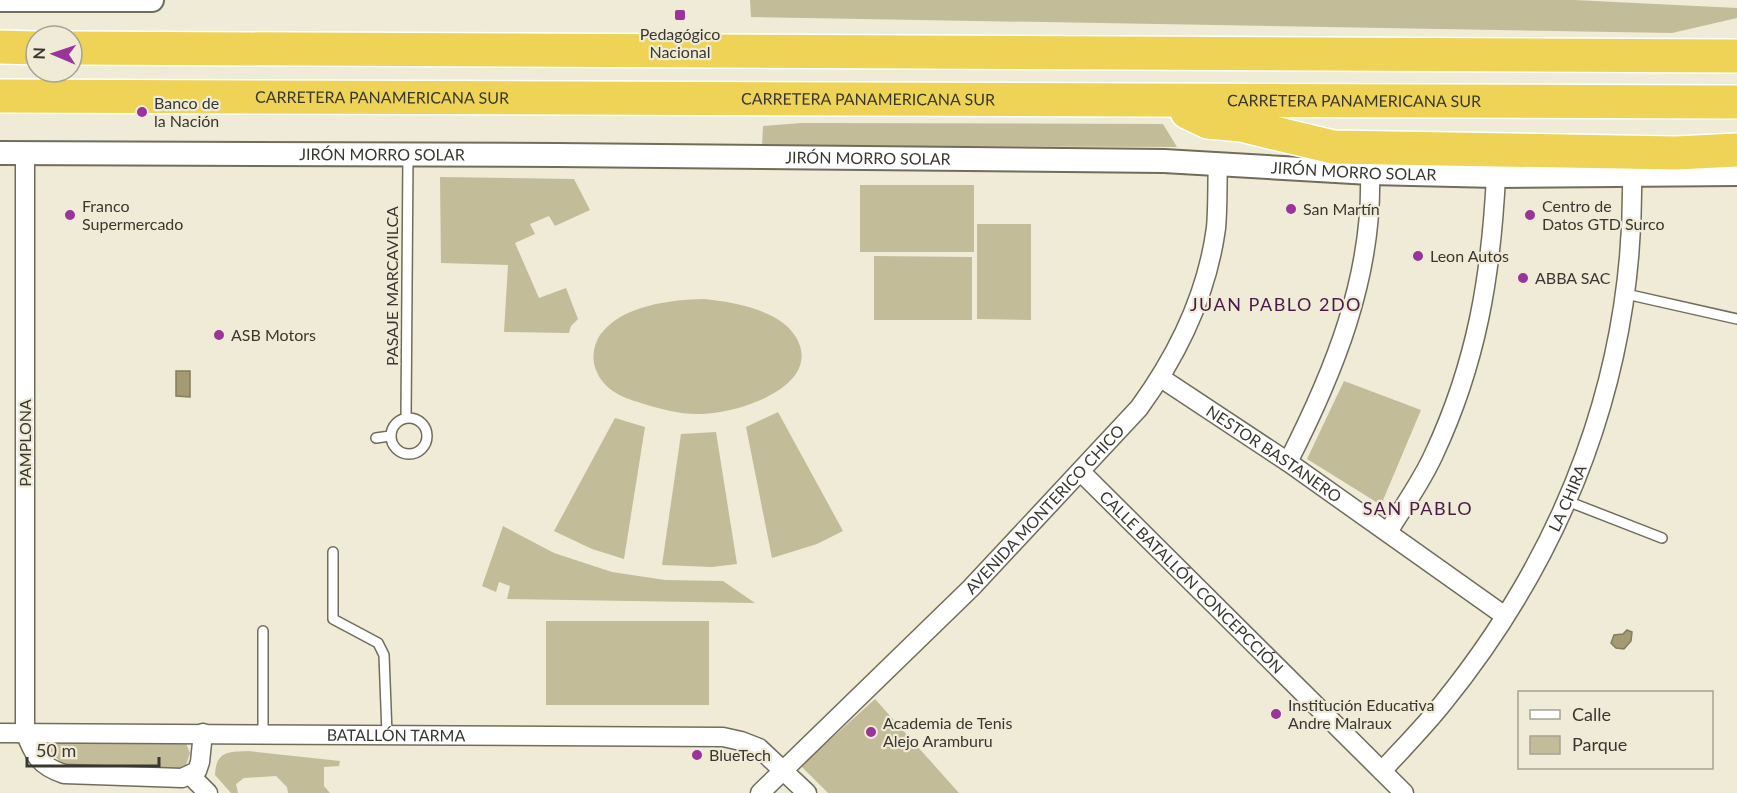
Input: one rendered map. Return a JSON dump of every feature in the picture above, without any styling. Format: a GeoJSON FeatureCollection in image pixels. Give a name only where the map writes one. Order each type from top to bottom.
{"type":"FeatureCollection","features":[{"type":"Feature","properties":{"kind":"highway"},"geometry":{"type":"LineString","coordinates":[[1665,56],[1737,34]]}},
{"type":"Feature","properties":{"kind":"highway"},"geometry":{"type":"LineString","coordinates":[[0,47],[24,48]]}},
{"type":"Feature","properties":{"kind":"highway"},"geometry":{"type":"LineString","coordinates":[[84,48],[1737,56]]}},
{"type":"Feature","properties":{"kind":"highway","name":"CARRETERA PANAMERICANA SUR"},"geometry":{"type":"LineString","coordinates":[[0,96],[1737,102]]}},
{"type":"Feature","properties":{"kind":"highway"},"geometry":{"type":"LineString","coordinates":[[1161,101],[1208,122],[1241,125],[1334,147],[1652,153],[1737,150]]}},
{"type":"Feature","properties":{"kind":"highway"},"geometry":{"type":"LineString","coordinates":[[1680,101],[1737,110]]}},
{"type":"Feature","properties":{"kind":"street"},"geometry":{"type":"LineString","coordinates":[[0,0],[152,0]]}},
{"type":"Feature","properties":{"kind":"street","name":"JIRÓN MORRO SOLAR"},"geometry":{"type":"LineString","coordinates":[[0,153],[580,155],[1218,163],[1370,173],[1496,176],[1737,174]]}},
{"type":"Feature","properties":{"kind":"street","name":"PAMPLONA"},"geometry":{"type":"LineString","coordinates":[[25,153],[25,732]]}},
{"type":"Feature","properties":{"kind":"street","name":"AVENIDA MONTERICO CHICO"},"geometry":{"type":"LineString","coordinates":[[760,793],[971,588],[1139,408],[1161,378],[1183,338],[1209,267],[1216,226],[1218,163]]}},
{"type":"Feature","properties":{"kind":"street"},"geometry":{"type":"LineString","coordinates":[[1288,462],[1319,400],[1347,329],[1365,248],[1371,206],[1370,173]]}},
{"type":"Feature","properties":{"kind":"street","name":"LA CHIRA"},"geometry":{"type":"LineString","coordinates":[[1382,771],[1442,705],[1505,616],[1537,561],[1567,501],[1590,445],[1611,372],[1626,294],[1632,175]]}},
{"type":"Feature","properties":{"kind":"street"},"geometry":{"type":"LineString","coordinates":[[1388,532],[1433,457],[1455,406],[1480,322],[1490,264],[1496,176]]}},
{"type":"Feature","properties":{"kind":"street","name":"NESTOR BASTANERO"},"geometry":{"type":"LineString","coordinates":[[1161,378],[1288,462],[1505,616]]}},
{"type":"Feature","properties":{"kind":"street","name":"CALLE BATALLÓN CONCEPCCIÓN"},"geometry":{"type":"LineString","coordinates":[[1081,472],[1404,793]]}},
{"type":"Feature","properties":{"kind":"street"},"geometry":{"type":"LineString","coordinates":[[25,732],[31,749],[39,760],[50,769],[64,774],[182,778],[196,771],[200,762],[202,733]]}},
{"type":"Feature","properties":{"kind":"street","name":"BATALLÓN TARMA"},"geometry":{"type":"LineString","coordinates":[[0,733],[723,737],[759,748],[807,793]]}},
{"type":"Feature","properties":{"kind":"street"},"geometry":{"type":"LineString","coordinates":[[190,775],[208,793]]}},
{"type":"Feature","properties":{"kind":"lane","name":"PASAJE MARCAVILCA"},"geometry":{"type":"LineString","coordinates":[[406,418],[408,155]]}},
{"type":"Feature","properties":{"kind":"lane"},"geometry":{"type":"LineString","coordinates":[[1626,294],[1737,319]]}},
{"type":"Feature","properties":{"kind":"lane"},"geometry":{"type":"LineString","coordinates":[[406,418],[419,420],[423,424],[427,437],[422,449],[417,453],[405,454],[394,447],[390,436],[395,424],[406,418]]}},
{"type":"Feature","properties":{"kind":"lane"},"geometry":{"type":"LineString","coordinates":[[376,438],[390,436]]}},
{"type":"Feature","properties":{"kind":"lane"},"geometry":{"type":"LineString","coordinates":[[1567,501],[1662,538]]}},
{"type":"Feature","properties":{"kind":"lane"},"geometry":{"type":"LineString","coordinates":[[333,552],[333,619],[378,643],[384,655],[387,734]]}},
{"type":"Feature","properties":{"kind":"lane"},"geometry":{"type":"LineString","coordinates":[[263,631],[263,734]]}},
{"type":"Feature","properties":{"kind":"green space"},"geometry":{"type":"Polygon","coordinates":[[[750,0],[1574,0],[1737,8],[1737,18],[1672,33],[751,17],[750,0]]]}},
{"type":"Feature","properties":{"kind":"green space"},"geometry":{"type":"Polygon","coordinates":[[[802,123],[1163,124],[1177,147],[762,146],[763,126],[802,123]]]}},
{"type":"Feature","properties":{"kind":"green space"},"geometry":{"type":"Polygon","coordinates":[[[440,177],[574,179],[590,210],[555,226],[549,216],[530,224],[535,234],[515,243],[539,298],[566,288],[578,319],[571,326],[569,333],[504,332],[508,265],[441,263],[440,177]]]}},
{"type":"Feature","properties":{"kind":"green space"},"geometry":{"type":"Polygon","coordinates":[[[860,185],[974,185],[974,252],[860,252],[860,185]]]}},
{"type":"Feature","properties":{"kind":"green space"},"geometry":{"type":"Polygon","coordinates":[[[977,224],[1031,224],[1031,320],[977,319],[977,224]]]}},
{"type":"Feature","properties":{"kind":"green space"},"geometry":{"type":"Polygon","coordinates":[[[874,256],[972,257],[972,320],[874,320],[874,256]]]}},
{"type":"Feature","properties":{"kind":"green space"},"geometry":{"type":"Polygon","coordinates":[[[704,299],[756,309],[769,314],[790,329],[797,339],[802,356],[797,372],[786,385],[752,404],[732,410],[698,414],[669,411],[634,401],[608,388],[594,366],[594,352],[600,335],[609,325],[621,317],[648,306],[704,299]]]}},
{"type":"Feature","properties":{"kind":"green space"},"geometry":{"type":"Polygon","coordinates":[[[1344,381],[1421,410],[1381,505],[1307,459],[1344,381]]]}},
{"type":"Feature","properties":{"kind":"green space"},"geometry":{"type":"Polygon","coordinates":[[[778,412],[843,531],[817,544],[772,558],[746,427],[778,412]]]}},
{"type":"Feature","properties":{"kind":"green space"},"geometry":{"type":"Polygon","coordinates":[[[615,418],[645,427],[624,559],[592,549],[554,531],[615,418]]]}},
{"type":"Feature","properties":{"kind":"green space"},"geometry":{"type":"Polygon","coordinates":[[[716,432],[737,564],[712,567],[662,565],[681,434],[716,432]]]}},
{"type":"Feature","properties":{"kind":"green space"},"geometry":{"type":"Polygon","coordinates":[[[503,526],[554,553],[612,572],[665,580],[723,581],[755,603],[507,599],[510,586],[499,582],[496,592],[482,586],[503,526]]]}},
{"type":"Feature","properties":{"kind":"green space"},"geometry":{"type":"Polygon","coordinates":[[[546,621],[709,621],[709,705],[546,705],[546,621]]]}},
{"type":"Feature","properties":{"kind":"green space","name":"Academia de Tenis Alejo Aramburu"},"geometry":{"type":"Polygon","coordinates":[[[875,699],[959,793],[828,793],[801,766],[875,699]]]}},
{"type":"Feature","properties":{"kind":"green space"},"geometry":{"type":"Polygon","coordinates":[[[56,741],[185,741],[190,753],[186,765],[177,769],[71,766],[61,763],[48,748],[56,741]]]}},
{"type":"Feature","properties":{"kind":"green space"},"geometry":{"type":"Polygon","coordinates":[[[248,751],[340,761],[339,766],[324,767],[324,786],[330,793],[288,793],[287,787],[276,776],[244,778],[236,784],[238,793],[231,793],[215,775],[218,761],[224,754],[248,751]]]}},
{"type":"Feature","properties":{"kind":"shaded area"},"geometry":{"type":"Polygon","coordinates":[[[176,371],[190,371],[190,397],[176,396],[176,371]]]}},
{"type":"Feature","properties":{"kind":"shaded area"},"geometry":{"type":"Polygon","coordinates":[[[1627,630],[1632,632],[1631,641],[1624,649],[1616,648],[1611,643],[1614,635],[1623,634],[1627,630]]]}},
{"type":"Feature","properties":{"kind":"place","name":"Pedagógico Nacional"},"geometry":{"type":"Point","coordinates":[680,15]}},
{"type":"Feature","properties":{"kind":"place","name":"Banco de la Nación"},"geometry":{"type":"Point","coordinates":[142,112]}},
{"type":"Feature","properties":{"kind":"place","name":"San Martín"},"geometry":{"type":"Point","coordinates":[1291,209]}},
{"type":"Feature","properties":{"kind":"place","name":"Franco Supermercado"},"geometry":{"type":"Point","coordinates":[70,215]}},
{"type":"Feature","properties":{"kind":"place","name":"Centro de Datos GTD Surco"},"geometry":{"type":"Point","coordinates":[1530,215]}},
{"type":"Feature","properties":{"kind":"place","name":"Leon Autos"},"geometry":{"type":"Point","coordinates":[1418,256]}},
{"type":"Feature","properties":{"kind":"place","name":"ABBA SAC"},"geometry":{"type":"Point","coordinates":[1523,278]}},
{"type":"Feature","properties":{"kind":"place","name":"ASB Motors"},"geometry":{"type":"Point","coordinates":[219,335]}},
{"type":"Feature","properties":{"kind":"place","name":"Institución Educativa Andre Malraux"},"geometry":{"type":"Point","coordinates":[1276,714]}},
{"type":"Feature","properties":{"kind":"place","name":"Academia de Tenis Alejo Aramburu"},"geometry":{"type":"Point","coordinates":[871,732]}},
{"type":"Feature","properties":{"kind":"place","name":"BlueTech"},"geometry":{"type":"Point","coordinates":[697,755]}},
{"type":"Feature","properties":{"kind":"district","name":"JUAN PABLO 2DO"},"geometry":{"type":"Point","coordinates":[1276,305]}},
{"type":"Feature","properties":{"kind":"district","name":"SAN PABLO"},"geometry":{"type":"Point","coordinates":[1418,509]}}]}
